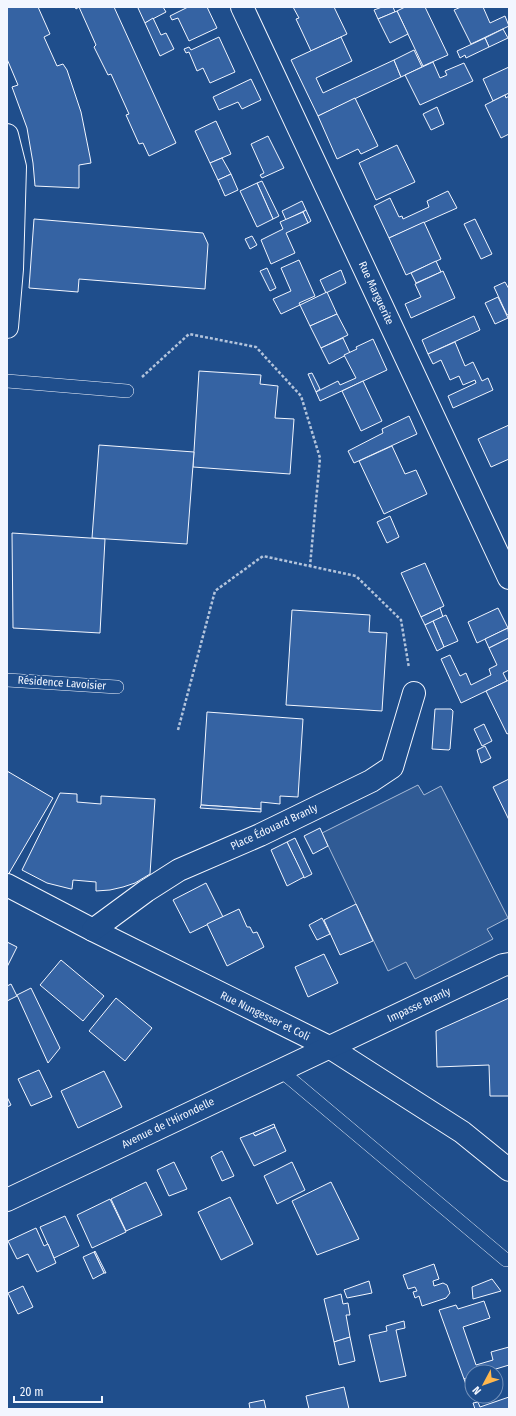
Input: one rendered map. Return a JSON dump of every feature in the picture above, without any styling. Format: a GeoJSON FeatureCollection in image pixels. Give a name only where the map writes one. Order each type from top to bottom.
{"type":"FeatureCollection","features":[{"type":"Feature","properties":{"kind":"street","name":"Rue Marguerite"},"geometry":{"type":"LineString","coordinates":[[242,7],[509,578]]}},
{"type":"Feature","properties":{"kind":"street"},"geometry":{"type":"LineString","coordinates":[[7,134],[15,167],[12,269],[7,327]]}},
{"type":"Feature","properties":{"kind":"street","name":"Place Édouard Branly"},"geometry":{"type":"LineString","coordinates":[[93,930],[179,870],[260,835],[371,781],[392,767],[414,693]]}},
{"type":"Feature","properties":{"kind":"street","name":"Rue Nungesser et Coli"},"geometry":{"type":"LineString","coordinates":[[7,884],[93,930],[329,1047],[462,1132],[509,1170]]}},
{"type":"Feature","properties":{"kind":"street","name":"Impasse Branly"},"geometry":{"type":"LineString","coordinates":[[329,1047],[503,965],[509,964]]}},
{"type":"Feature","properties":{"kind":"street","name":"Avenue de l'Hirondelle"},"geometry":{"type":"LineString","coordinates":[[7,1200],[329,1047]]}},
{"type":"Feature","properties":{"kind":"lane"},"geometry":{"type":"LineString","coordinates":[[7,380],[127,391]]}},
{"type":"Feature","properties":{"kind":"lane","name":"Résidence Lavoisier"},"geometry":{"type":"LineString","coordinates":[[7,680],[117,687]]}},
{"type":"Feature","properties":{"kind":"lane"},"geometry":{"type":"LineString","coordinates":[[280,1070],[506,1260],[509,1259]]}},
{"type":"Feature","properties":{"kind":"path"},"geometry":{"type":"LineString","coordinates":[[127,391],[189,334],[256,348],[301,396],[320,458],[310,566]]}},
{"type":"Feature","properties":{"kind":"path"},"geometry":{"type":"LineString","coordinates":[[178,730],[214,591],[263,556],[356,576],[401,620],[414,693]]}},
{"type":"Feature","properties":{"kind":"shaded area"},"geometry":{"type":"Polygon","coordinates":[[[418,785],[424,795],[441,786],[508,918],[487,929],[493,939],[415,979],[406,962],[388,971],[322,833],[418,785]]]}},
{"type":"Feature","properties":{"kind":"building"},"geometry":{"type":"Polygon","coordinates":[[[7,7],[38,7],[50,34],[44,37],[57,66],[63,64],[67,70],[81,112],[91,163],[79,165],[79,188],[35,186],[27,128],[12,87],[18,85],[7,59],[7,7]]]}},
{"type":"Feature","properties":{"kind":"building"},"geometry":{"type":"Polygon","coordinates":[[[79,7],[114,7],[176,143],[149,156],[143,143],[139,144],[126,115],[129,114],[111,74],[108,75],[94,47],[96,45],[79,7]]]}},
{"type":"Feature","properties":{"kind":"building"},"geometry":{"type":"Polygon","coordinates":[[[163,7],[166,12],[145,23],[138,8],[163,7]]]}},
{"type":"Feature","properties":{"kind":"building"},"geometry":{"type":"Polygon","coordinates":[[[188,7],[207,7],[217,28],[189,41],[178,18],[172,20],[170,16],[188,7]]]}},
{"type":"Feature","properties":{"kind":"building"},"geometry":{"type":"Polygon","coordinates":[[[293,7],[334,7],[347,34],[311,51],[296,19],[299,18],[293,7]]]}},
{"type":"Feature","properties":{"kind":"building"},"geometry":{"type":"Polygon","coordinates":[[[382,7],[393,7],[395,12],[378,19],[374,10],[382,7]]]}},
{"type":"Feature","properties":{"kind":"building"},"geometry":{"type":"Polygon","coordinates":[[[405,7],[425,7],[448,55],[423,66],[397,11],[405,7]]]}},
{"type":"Feature","properties":{"kind":"building"},"geometry":{"type":"Polygon","coordinates":[[[461,7],[483,7],[490,23],[505,16],[509,26],[471,44],[454,10],[461,7]]]}},
{"type":"Feature","properties":{"kind":"building"},"geometry":{"type":"Polygon","coordinates":[[[397,11],[408,34],[390,43],[378,19],[397,11]]]}},
{"type":"Feature","properties":{"kind":"building"},"geometry":{"type":"Polygon","coordinates":[[[153,18],[161,35],[166,33],[174,49],[160,56],[145,23],[153,18]]]}},
{"type":"Feature","properties":{"kind":"building"},"geometry":{"type":"Polygon","coordinates":[[[503,29],[508,38],[489,47],[485,38],[503,29]]]}},
{"type":"Feature","properties":{"kind":"building"},"geometry":{"type":"Polygon","coordinates":[[[219,37],[235,72],[210,83],[203,68],[197,71],[189,52],[186,53],[184,49],[189,47],[191,50],[219,37]]]}},
{"type":"Feature","properties":{"kind":"building"},"geometry":{"type":"Polygon","coordinates":[[[341,37],[352,61],[316,78],[323,93],[394,60],[401,77],[318,116],[291,60],[341,37]]]}},
{"type":"Feature","properties":{"kind":"building"},"geometry":{"type":"Polygon","coordinates":[[[485,38],[489,47],[466,58],[465,55],[460,58],[457,51],[485,38]]]}},
{"type":"Feature","properties":{"kind":"building"},"geometry":{"type":"Polygon","coordinates":[[[414,50],[422,67],[401,77],[394,60],[414,50]]]}},
{"type":"Feature","properties":{"kind":"building"},"geometry":{"type":"Polygon","coordinates":[[[433,62],[440,78],[447,75],[445,71],[464,63],[473,81],[420,105],[405,75],[433,62]]]}},
{"type":"Feature","properties":{"kind":"building"},"geometry":{"type":"Polygon","coordinates":[[[509,67],[509,93],[493,101],[483,79],[509,67]]]}},
{"type":"Feature","properties":{"kind":"building"},"geometry":{"type":"Polygon","coordinates":[[[251,79],[261,100],[242,109],[238,102],[219,110],[213,97],[251,79]]]}},
{"type":"Feature","properties":{"kind":"building"},"geometry":{"type":"Polygon","coordinates":[[[505,95],[506,98],[509,96],[509,134],[501,138],[485,105],[505,95]]]}},
{"type":"Feature","properties":{"kind":"building"},"geometry":{"type":"Polygon","coordinates":[[[355,98],[378,146],[361,154],[358,149],[337,159],[318,116],[355,98]]]}},
{"type":"Feature","properties":{"kind":"building"},"geometry":{"type":"Polygon","coordinates":[[[437,107],[444,124],[431,130],[423,114],[437,107]]]}},
{"type":"Feature","properties":{"kind":"building"},"geometry":{"type":"Polygon","coordinates":[[[216,121],[231,154],[210,163],[195,131],[216,121]]]}},
{"type":"Feature","properties":{"kind":"building"},"geometry":{"type":"Polygon","coordinates":[[[268,136],[284,168],[262,178],[260,175],[264,173],[251,144],[268,136]]]}},
{"type":"Feature","properties":{"kind":"building"},"geometry":{"type":"Polygon","coordinates":[[[397,145],[415,182],[376,200],[359,163],[397,145]]]}},
{"type":"Feature","properties":{"kind":"building"},"geometry":{"type":"Polygon","coordinates":[[[222,158],[231,174],[218,180],[210,163],[222,158]]]}},
{"type":"Feature","properties":{"kind":"building"},"geometry":{"type":"Polygon","coordinates":[[[231,174],[238,190],[225,196],[218,180],[231,174]]]}},
{"type":"Feature","properties":{"kind":"building"},"geometry":{"type":"Polygon","coordinates":[[[262,181],[279,216],[273,219],[257,183],[262,181]]]}},
{"type":"Feature","properties":{"kind":"building"},"geometry":{"type":"Polygon","coordinates":[[[257,183],[273,219],[257,227],[240,191],[257,183]]]}},
{"type":"Feature","properties":{"kind":"building"},"geometry":{"type":"Polygon","coordinates":[[[448,191],[457,208],[389,238],[374,206],[390,198],[399,217],[402,216],[403,219],[429,207],[427,201],[448,191]]]}},
{"type":"Feature","properties":{"kind":"building"},"geometry":{"type":"Polygon","coordinates":[[[302,201],[306,210],[286,220],[282,211],[302,201]]]}},
{"type":"Feature","properties":{"kind":"building"},"geometry":{"type":"Polygon","coordinates":[[[306,210],[311,221],[308,223],[303,212],[306,210]]]}},
{"type":"Feature","properties":{"kind":"building"},"geometry":{"type":"Polygon","coordinates":[[[303,212],[308,223],[286,233],[295,253],[271,264],[261,240],[283,229],[280,222],[303,212]]]}},
{"type":"Feature","properties":{"kind":"building"},"geometry":{"type":"Polygon","coordinates":[[[34,219],[203,233],[208,244],[205,289],[79,279],[78,292],[29,288],[34,219]]]}},
{"type":"Feature","properties":{"kind":"building"},"geometry":{"type":"Polygon","coordinates":[[[475,219],[492,254],[481,259],[464,224],[475,219]]]}},
{"type":"Feature","properties":{"kind":"building"},"geometry":{"type":"Polygon","coordinates":[[[424,222],[441,259],[406,275],[389,238],[424,222]]]}},
{"type":"Feature","properties":{"kind":"building"},"geometry":{"type":"Polygon","coordinates":[[[252,236],[257,245],[250,249],[245,239],[252,236]]]}},
{"type":"Feature","properties":{"kind":"building"},"geometry":{"type":"Polygon","coordinates":[[[299,260],[315,296],[299,303],[300,305],[281,314],[273,299],[291,291],[281,268],[299,260]]]}},
{"type":"Feature","properties":{"kind":"building"},"geometry":{"type":"Polygon","coordinates":[[[436,261],[441,272],[416,283],[411,273],[436,261]]]}},
{"type":"Feature","properties":{"kind":"building"},"geometry":{"type":"Polygon","coordinates":[[[267,268],[276,288],[270,291],[260,271],[267,268]]]}},
{"type":"Feature","properties":{"kind":"building"},"geometry":{"type":"Polygon","coordinates":[[[341,270],[346,283],[326,293],[320,280],[341,270]]]}},
{"type":"Feature","properties":{"kind":"building"},"geometry":{"type":"Polygon","coordinates":[[[443,271],[455,298],[411,318],[405,304],[421,297],[415,284],[443,271]]]}},
{"type":"Feature","properties":{"kind":"building"},"geometry":{"type":"Polygon","coordinates":[[[505,282],[509,289],[509,314],[507,315],[494,287],[505,282]]]}},
{"type":"Feature","properties":{"kind":"building"},"geometry":{"type":"Polygon","coordinates":[[[327,292],[337,314],[310,326],[300,305],[327,292]]]}},
{"type":"Feature","properties":{"kind":"building"},"geometry":{"type":"Polygon","coordinates":[[[498,297],[508,318],[495,324],[485,303],[498,297]]]}},
{"type":"Feature","properties":{"kind":"building"},"geometry":{"type":"Polygon","coordinates":[[[337,314],[348,335],[321,348],[310,326],[337,314]]]}},
{"type":"Feature","properties":{"kind":"building"},"geometry":{"type":"Polygon","coordinates":[[[474,316],[480,330],[428,354],[422,340],[474,316]]]}},
{"type":"Feature","properties":{"kind":"building"},"geometry":{"type":"Polygon","coordinates":[[[343,338],[350,353],[329,364],[321,348],[343,338]]]}},
{"type":"Feature","properties":{"kind":"building"},"geometry":{"type":"Polygon","coordinates":[[[373,339],[387,370],[320,401],[316,392],[338,381],[340,385],[356,378],[344,355],[357,349],[356,347],[373,339]]]}},
{"type":"Feature","properties":{"kind":"building"},"geometry":{"type":"Polygon","coordinates":[[[455,342],[465,366],[473,362],[482,381],[488,378],[493,390],[453,408],[448,396],[476,383],[475,380],[463,385],[459,376],[450,380],[441,360],[433,364],[428,354],[455,342]]]}},
{"type":"Feature","properties":{"kind":"building"},"geometry":{"type":"Polygon","coordinates":[[[199,371],[261,375],[260,384],[278,386],[275,418],[294,419],[290,474],[193,467],[199,371]]]}},
{"type":"Feature","properties":{"kind":"building"},"geometry":{"type":"Polygon","coordinates":[[[312,373],[320,389],[316,392],[308,374],[312,373]]]}},
{"type":"Feature","properties":{"kind":"building"},"geometry":{"type":"Polygon","coordinates":[[[363,381],[382,421],[361,431],[342,391],[363,381]]]}},
{"type":"Feature","properties":{"kind":"building"},"geometry":{"type":"Polygon","coordinates":[[[409,416],[417,434],[354,463],[348,451],[383,433],[382,429],[409,416]]]}},
{"type":"Feature","properties":{"kind":"building"},"geometry":{"type":"Polygon","coordinates":[[[509,425],[509,459],[491,467],[478,439],[509,425]]]}},
{"type":"Feature","properties":{"kind":"building"},"geometry":{"type":"Polygon","coordinates":[[[99,445],[194,452],[187,544],[92,538],[99,445]]]}},
{"type":"Feature","properties":{"kind":"building"},"geometry":{"type":"Polygon","coordinates":[[[392,446],[405,474],[416,470],[427,494],[384,514],[359,461],[392,446]]]}},
{"type":"Feature","properties":{"kind":"building"},"geometry":{"type":"Polygon","coordinates":[[[390,516],[399,537],[387,543],[377,522],[390,516]]]}},
{"type":"Feature","properties":{"kind":"building"},"geometry":{"type":"Polygon","coordinates":[[[12,533],[105,539],[100,633],[13,628],[12,533]]]}},
{"type":"Feature","properties":{"kind":"building"},"geometry":{"type":"Polygon","coordinates":[[[425,563],[444,606],[421,617],[401,573],[425,563]]]}},
{"type":"Feature","properties":{"kind":"building"},"geometry":{"type":"Polygon","coordinates":[[[440,608],[443,617],[425,625],[421,617],[440,608]]]}},
{"type":"Feature","properties":{"kind":"building"},"geometry":{"type":"Polygon","coordinates":[[[498,608],[508,628],[477,643],[468,622],[498,608]]]}},
{"type":"Feature","properties":{"kind":"building"},"geometry":{"type":"Polygon","coordinates":[[[292,610],[370,615],[369,632],[387,633],[382,711],[286,705],[292,610]]]}},
{"type":"Feature","properties":{"kind":"building"},"geometry":{"type":"Polygon","coordinates":[[[446,615],[458,641],[444,647],[433,621],[446,615]]]}},
{"type":"Feature","properties":{"kind":"building"},"geometry":{"type":"Polygon","coordinates":[[[433,621],[444,647],[437,651],[425,625],[433,621]]]}},
{"type":"Feature","properties":{"kind":"building"},"geometry":{"type":"Polygon","coordinates":[[[508,628],[509,638],[489,648],[485,639],[508,628]]]}},
{"type":"Feature","properties":{"kind":"building"},"geometry":{"type":"Polygon","coordinates":[[[509,638],[509,670],[503,673],[507,681],[461,703],[441,659],[450,655],[460,676],[466,673],[471,685],[491,675],[489,669],[497,665],[489,648],[509,638]]]}},
{"type":"Feature","properties":{"kind":"building"},"geometry":{"type":"Polygon","coordinates":[[[509,680],[509,733],[507,734],[486,691],[509,680]]]}},
{"type":"Feature","properties":{"kind":"building"},"geometry":{"type":"Polygon","coordinates":[[[435,709],[451,709],[453,711],[449,750],[432,749],[435,709]]]}},
{"type":"Feature","properties":{"kind":"building"},"geometry":{"type":"Polygon","coordinates":[[[207,712],[303,719],[298,797],[280,796],[280,804],[261,802],[261,809],[201,805],[207,712]]]}},
{"type":"Feature","properties":{"kind":"building"},"geometry":{"type":"Polygon","coordinates":[[[484,724],[492,741],[482,746],[474,729],[484,724]]]}},
{"type":"Feature","properties":{"kind":"building"},"geometry":{"type":"Polygon","coordinates":[[[485,746],[491,758],[481,763],[477,750],[485,746]]]}},
{"type":"Feature","properties":{"kind":"building"},"geometry":{"type":"Polygon","coordinates":[[[7,771],[53,798],[8,875],[7,874],[7,771]]]}},
{"type":"Feature","properties":{"kind":"building"},"geometry":{"type":"Polygon","coordinates":[[[509,779],[509,820],[493,787],[509,779]]]}},
{"type":"Feature","properties":{"kind":"building"},"geometry":{"type":"Polygon","coordinates":[[[60,793],[77,794],[77,802],[101,804],[101,796],[155,799],[150,874],[135,883],[123,887],[96,891],[96,882],[73,880],[71,889],[47,883],[22,870],[60,793]]]}},
{"type":"Feature","properties":{"kind":"building"},"geometry":{"type":"Polygon","coordinates":[[[201,805],[261,809],[261,812],[200,808],[201,805]]]}},
{"type":"Feature","properties":{"kind":"building"},"geometry":{"type":"Polygon","coordinates":[[[320,828],[328,846],[313,854],[304,836],[320,828]]]}},
{"type":"Feature","properties":{"kind":"building"},"geometry":{"type":"Polygon","coordinates":[[[295,838],[312,874],[304,878],[287,842],[295,838]]]}},
{"type":"Feature","properties":{"kind":"building"},"geometry":{"type":"Polygon","coordinates":[[[287,842],[304,877],[287,886],[271,850],[287,842]]]}},
{"type":"Feature","properties":{"kind":"building"},"geometry":{"type":"Polygon","coordinates":[[[206,883],[223,917],[190,933],[173,900],[206,883]]]}},
{"type":"Feature","properties":{"kind":"building"},"geometry":{"type":"Polygon","coordinates":[[[356,904],[373,941],[340,955],[324,920],[356,904]]]}},
{"type":"Feature","properties":{"kind":"building"},"geometry":{"type":"Polygon","coordinates":[[[239,909],[247,927],[250,927],[253,933],[257,932],[264,947],[227,966],[207,924],[239,909]]]}},
{"type":"Feature","properties":{"kind":"building"},"geometry":{"type":"Polygon","coordinates":[[[322,918],[330,934],[317,940],[309,925],[322,918]]]}},
{"type":"Feature","properties":{"kind":"building"},"geometry":{"type":"Polygon","coordinates":[[[7,942],[17,947],[7,967],[7,942]]]}},
{"type":"Feature","properties":{"kind":"building"},"geometry":{"type":"Polygon","coordinates":[[[324,954],[338,983],[308,997],[295,967],[324,954]]]}},
{"type":"Feature","properties":{"kind":"building"},"geometry":{"type":"Polygon","coordinates":[[[61,960],[104,996],[83,1021],[40,985],[61,960]]]}},
{"type":"Feature","properties":{"kind":"building"},"geometry":{"type":"Polygon","coordinates":[[[11,984],[17,996],[7,1001],[7,986],[11,984]]]}},
{"type":"Feature","properties":{"kind":"building"},"geometry":{"type":"Polygon","coordinates":[[[31,988],[60,1048],[48,1063],[17,995],[31,988]]]}},
{"type":"Feature","properties":{"kind":"building"},"geometry":{"type":"Polygon","coordinates":[[[116,998],[152,1028],[125,1061],[89,1031],[116,998]]]}},
{"type":"Feature","properties":{"kind":"building"},"geometry":{"type":"Polygon","coordinates":[[[509,998],[509,1096],[490,1096],[489,1065],[437,1067],[436,1031],[509,998]]]}},
{"type":"Feature","properties":{"kind":"building"},"geometry":{"type":"Polygon","coordinates":[[[39,1070],[52,1097],[31,1106],[18,1079],[39,1070]]]}},
{"type":"Feature","properties":{"kind":"building"},"geometry":{"type":"Polygon","coordinates":[[[104,1071],[122,1107],[78,1128],[61,1091],[104,1071]]]}},
{"type":"Feature","properties":{"kind":"building"},"geometry":{"type":"Polygon","coordinates":[[[7,1097],[11,1105],[7,1107],[7,1097]]]}},
{"type":"Feature","properties":{"kind":"building"},"geometry":{"type":"Polygon","coordinates":[[[274,1124],[275,1127],[255,1136],[253,1133],[274,1124]]]}},
{"type":"Feature","properties":{"kind":"building"},"geometry":{"type":"Polygon","coordinates":[[[275,1127],[286,1151],[254,1166],[240,1138],[253,1133],[255,1136],[275,1127]]]}},
{"type":"Feature","properties":{"kind":"building"},"geometry":{"type":"Polygon","coordinates":[[[222,1151],[234,1176],[222,1181],[211,1157],[222,1151]]]}},
{"type":"Feature","properties":{"kind":"building"},"geometry":{"type":"Polygon","coordinates":[[[174,1162],[187,1189],[169,1196],[157,1170],[174,1162]]]}},
{"type":"Feature","properties":{"kind":"building"},"geometry":{"type":"Polygon","coordinates":[[[292,1162],[305,1190],[277,1204],[264,1176],[292,1162]]]}},
{"type":"Feature","properties":{"kind":"building"},"geometry":{"type":"Polygon","coordinates":[[[146,1182],[162,1215],[126,1231],[111,1199],[146,1182]]]}},
{"type":"Feature","properties":{"kind":"building"},"geometry":{"type":"Polygon","coordinates":[[[331,1182],[359,1239],[317,1255],[292,1201],[331,1182]]]}},
{"type":"Feature","properties":{"kind":"building"},"geometry":{"type":"Polygon","coordinates":[[[230,1197],[253,1244],[221,1260],[198,1212],[230,1197]]]}},
{"type":"Feature","properties":{"kind":"building"},"geometry":{"type":"Polygon","coordinates":[[[110,1199],[126,1232],[92,1248],[77,1215],[110,1199]]]}},
{"type":"Feature","properties":{"kind":"building"},"geometry":{"type":"Polygon","coordinates":[[[65,1216],[79,1246],[54,1258],[40,1227],[65,1216]]]}},
{"type":"Feature","properties":{"kind":"building"},"geometry":{"type":"Polygon","coordinates":[[[36,1228],[44,1246],[48,1244],[56,1263],[37,1272],[28,1254],[17,1259],[8,1241],[36,1228]]]}},
{"type":"Feature","properties":{"kind":"building"},"geometry":{"type":"Polygon","coordinates":[[[95,1251],[106,1273],[104,1273],[94,1252],[95,1251]]]}},
{"type":"Feature","properties":{"kind":"building"},"geometry":{"type":"Polygon","coordinates":[[[94,1252],[104,1273],[93,1279],[83,1257],[94,1252]]]}},
{"type":"Feature","properties":{"kind":"building"},"geometry":{"type":"Polygon","coordinates":[[[434,1264],[439,1279],[433,1281],[434,1286],[443,1283],[447,1285],[450,1293],[446,1298],[422,1306],[419,1296],[415,1298],[413,1292],[417,1291],[415,1287],[408,1289],[403,1275],[434,1264]]]}},
{"type":"Feature","properties":{"kind":"building"},"geometry":{"type":"Polygon","coordinates":[[[492,1279],[501,1291],[473,1299],[472,1287],[492,1279]]]}},
{"type":"Feature","properties":{"kind":"building"},"geometry":{"type":"Polygon","coordinates":[[[369,1281],[372,1293],[347,1298],[344,1290],[369,1281]]]}},
{"type":"Feature","properties":{"kind":"building"},"geometry":{"type":"Polygon","coordinates":[[[23,1286],[33,1307],[18,1314],[8,1293],[23,1286]]]}},
{"type":"Feature","properties":{"kind":"building"},"geometry":{"type":"Polygon","coordinates":[[[341,1294],[343,1304],[348,1303],[350,1315],[346,1315],[350,1337],[334,1342],[324,1299],[341,1294]]]}},
{"type":"Feature","properties":{"kind":"building"},"geometry":{"type":"Polygon","coordinates":[[[484,1301],[490,1318],[463,1327],[476,1364],[464,1364],[464,1379],[439,1310],[456,1305],[458,1309],[484,1301]]]}},
{"type":"Feature","properties":{"kind":"building"},"geometry":{"type":"Polygon","coordinates":[[[404,1321],[405,1328],[396,1330],[406,1376],[380,1382],[369,1335],[387,1331],[386,1326],[404,1321]]]}},
{"type":"Feature","properties":{"kind":"building"},"geometry":{"type":"Polygon","coordinates":[[[350,1337],[355,1361],[339,1365],[334,1342],[350,1337]]]}},
{"type":"Feature","properties":{"kind":"building"},"geometry":{"type":"Polygon","coordinates":[[[509,1347],[509,1365],[504,1367],[504,1364],[479,1364],[493,1360],[491,1352],[509,1347]]]}},
{"type":"Feature","properties":{"kind":"building"},"geometry":{"type":"Polygon","coordinates":[[[344,1387],[349,1409],[309,1409],[306,1396],[344,1387]]]}},
{"type":"Feature","properties":{"kind":"building"},"geometry":{"type":"Polygon","coordinates":[[[509,1397],[509,1409],[475,1409],[473,1404],[479,1404],[480,1407],[489,1404],[504,1404],[504,1399],[509,1397]]]}},
{"type":"Feature","properties":{"kind":"building"},"geometry":{"type":"Polygon","coordinates":[[[264,1400],[266,1409],[250,1409],[249,1403],[264,1400]]]}}]}
